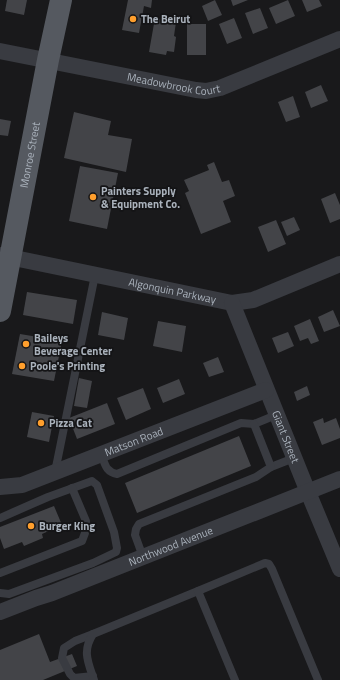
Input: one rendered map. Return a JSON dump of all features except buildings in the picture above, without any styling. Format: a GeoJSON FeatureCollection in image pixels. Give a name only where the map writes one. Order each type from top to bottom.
{"type":"FeatureCollection","features":[{"type":"Feature","properties":{"kind":"main road","name":"Monroe Street"},"geometry":{"type":"LineString","coordinates":[[0,311],[5,256],[61,0]]}},
{"type":"Feature","properties":{"kind":"street","name":"Meadowbrook Court"},"geometry":{"type":"LineString","coordinates":[[0,51],[206,91],[220,88],[340,40]]}},
{"type":"Feature","properties":{"kind":"street","name":"Algonquin Parkway"},"geometry":{"type":"LineString","coordinates":[[5,256],[232,304],[253,300],[340,264]]}},
{"type":"Feature","properties":{"kind":"street","name":"Giant Street"},"geometry":{"type":"LineString","coordinates":[[232,304],[340,569]]}},
{"type":"Feature","properties":{"kind":"street","name":"Matson Road"},"geometry":{"type":"LineString","coordinates":[[0,486],[22,485],[266,390]]}},
{"type":"Feature","properties":{"kind":"street","name":"Northwood Avenue"},"geometry":{"type":"LineString","coordinates":[[0,612],[52,593],[340,479]]}},
{"type":"Feature","properties":{"kind":"lane"},"geometry":{"type":"LineString","coordinates":[[56,472],[95,275]]}},
{"type":"Feature","properties":{"kind":"lane"},"geometry":{"type":"LineString","coordinates":[[101,454],[108,471],[116,474],[241,423],[254,424],[276,415]]}},
{"type":"Feature","properties":{"kind":"lane"},"geometry":{"type":"LineString","coordinates":[[254,424],[271,467]]}},
{"type":"Feature","properties":{"kind":"lane"},"geometry":{"type":"LineString","coordinates":[[143,557],[135,535],[139,524],[256,477],[271,467],[294,458]]}},
{"type":"Feature","properties":{"kind":"lane"},"geometry":{"type":"LineString","coordinates":[[0,518],[92,481],[97,485],[114,532],[117,548],[116,552],[93,563],[9,594],[0,593]]}},
{"type":"Feature","properties":{"kind":"lane"},"geometry":{"type":"LineString","coordinates":[[0,573],[82,541],[85,533],[86,522],[72,488]]}},
{"type":"Feature","properties":{"kind":"lane"},"geometry":{"type":"LineString","coordinates":[[93,634],[88,641],[86,650],[88,664],[94,678],[74,678],[70,674],[62,658],[64,648],[76,641],[265,563],[269,564],[272,569],[318,680]]}},
{"type":"Feature","properties":{"kind":"lane"},"geometry":{"type":"LineString","coordinates":[[198,591],[235,680]]}},
{"type":"Feature","properties":{"kind":"place","name":"The Beirut"},"geometry":{"type":"Point","coordinates":[133,19]}},
{"type":"Feature","properties":{"kind":"place","name":"Painters Supply & Equipment Co."},"geometry":{"type":"Point","coordinates":[93,197]}},
{"type":"Feature","properties":{"kind":"place","name":"Baileys Beverage Center"},"geometry":{"type":"Point","coordinates":[26,344]}},
{"type":"Feature","properties":{"kind":"place","name":"Poole's Printing"},"geometry":{"type":"Point","coordinates":[22,366]}},
{"type":"Feature","properties":{"kind":"place","name":"Pizza Cat"},"geometry":{"type":"Point","coordinates":[41,423]}},
{"type":"Feature","properties":{"kind":"place","name":"Burger King"},"geometry":{"type":"Point","coordinates":[31,526]}}]}
